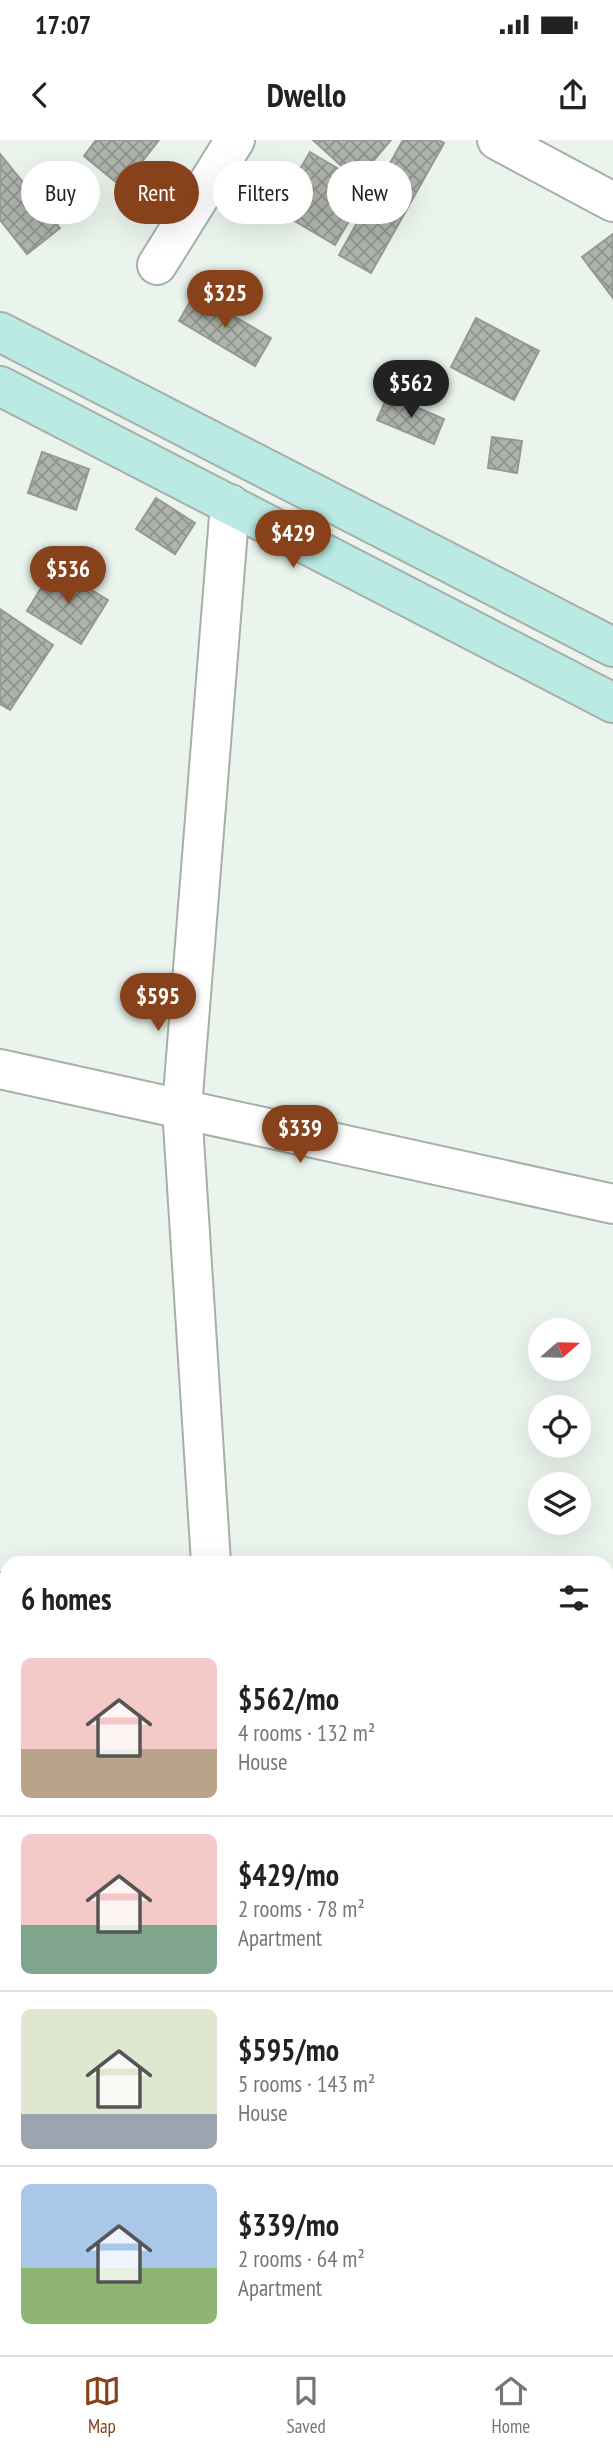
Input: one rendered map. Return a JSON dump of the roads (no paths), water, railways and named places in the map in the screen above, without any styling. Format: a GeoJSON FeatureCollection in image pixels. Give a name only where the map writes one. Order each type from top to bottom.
{"type":"FeatureCollection","features":[{"type":"Feature","properties":{"kind":"main road"},"geometry":{"type":"LineString","coordinates":[[0,332],[613,647]]}},
{"type":"Feature","properties":{"kind":"main road"},"geometry":{"type":"LineString","coordinates":[[0,386],[613,703]]}},
{"type":"Feature","properties":{"kind":"street"},"geometry":{"type":"LineString","coordinates":[[157,265],[235,140]]}},
{"type":"Feature","properties":{"kind":"street"},"geometry":{"type":"LineString","coordinates":[[497,140],[613,202]]}},
{"type":"Feature","properties":{"kind":"street"},"geometry":{"type":"LineString","coordinates":[[211,1556],[182,1108],[230,504]]}},
{"type":"Feature","properties":{"kind":"street"},"geometry":{"type":"LineString","coordinates":[[0,1069],[613,1204]]}}]}
